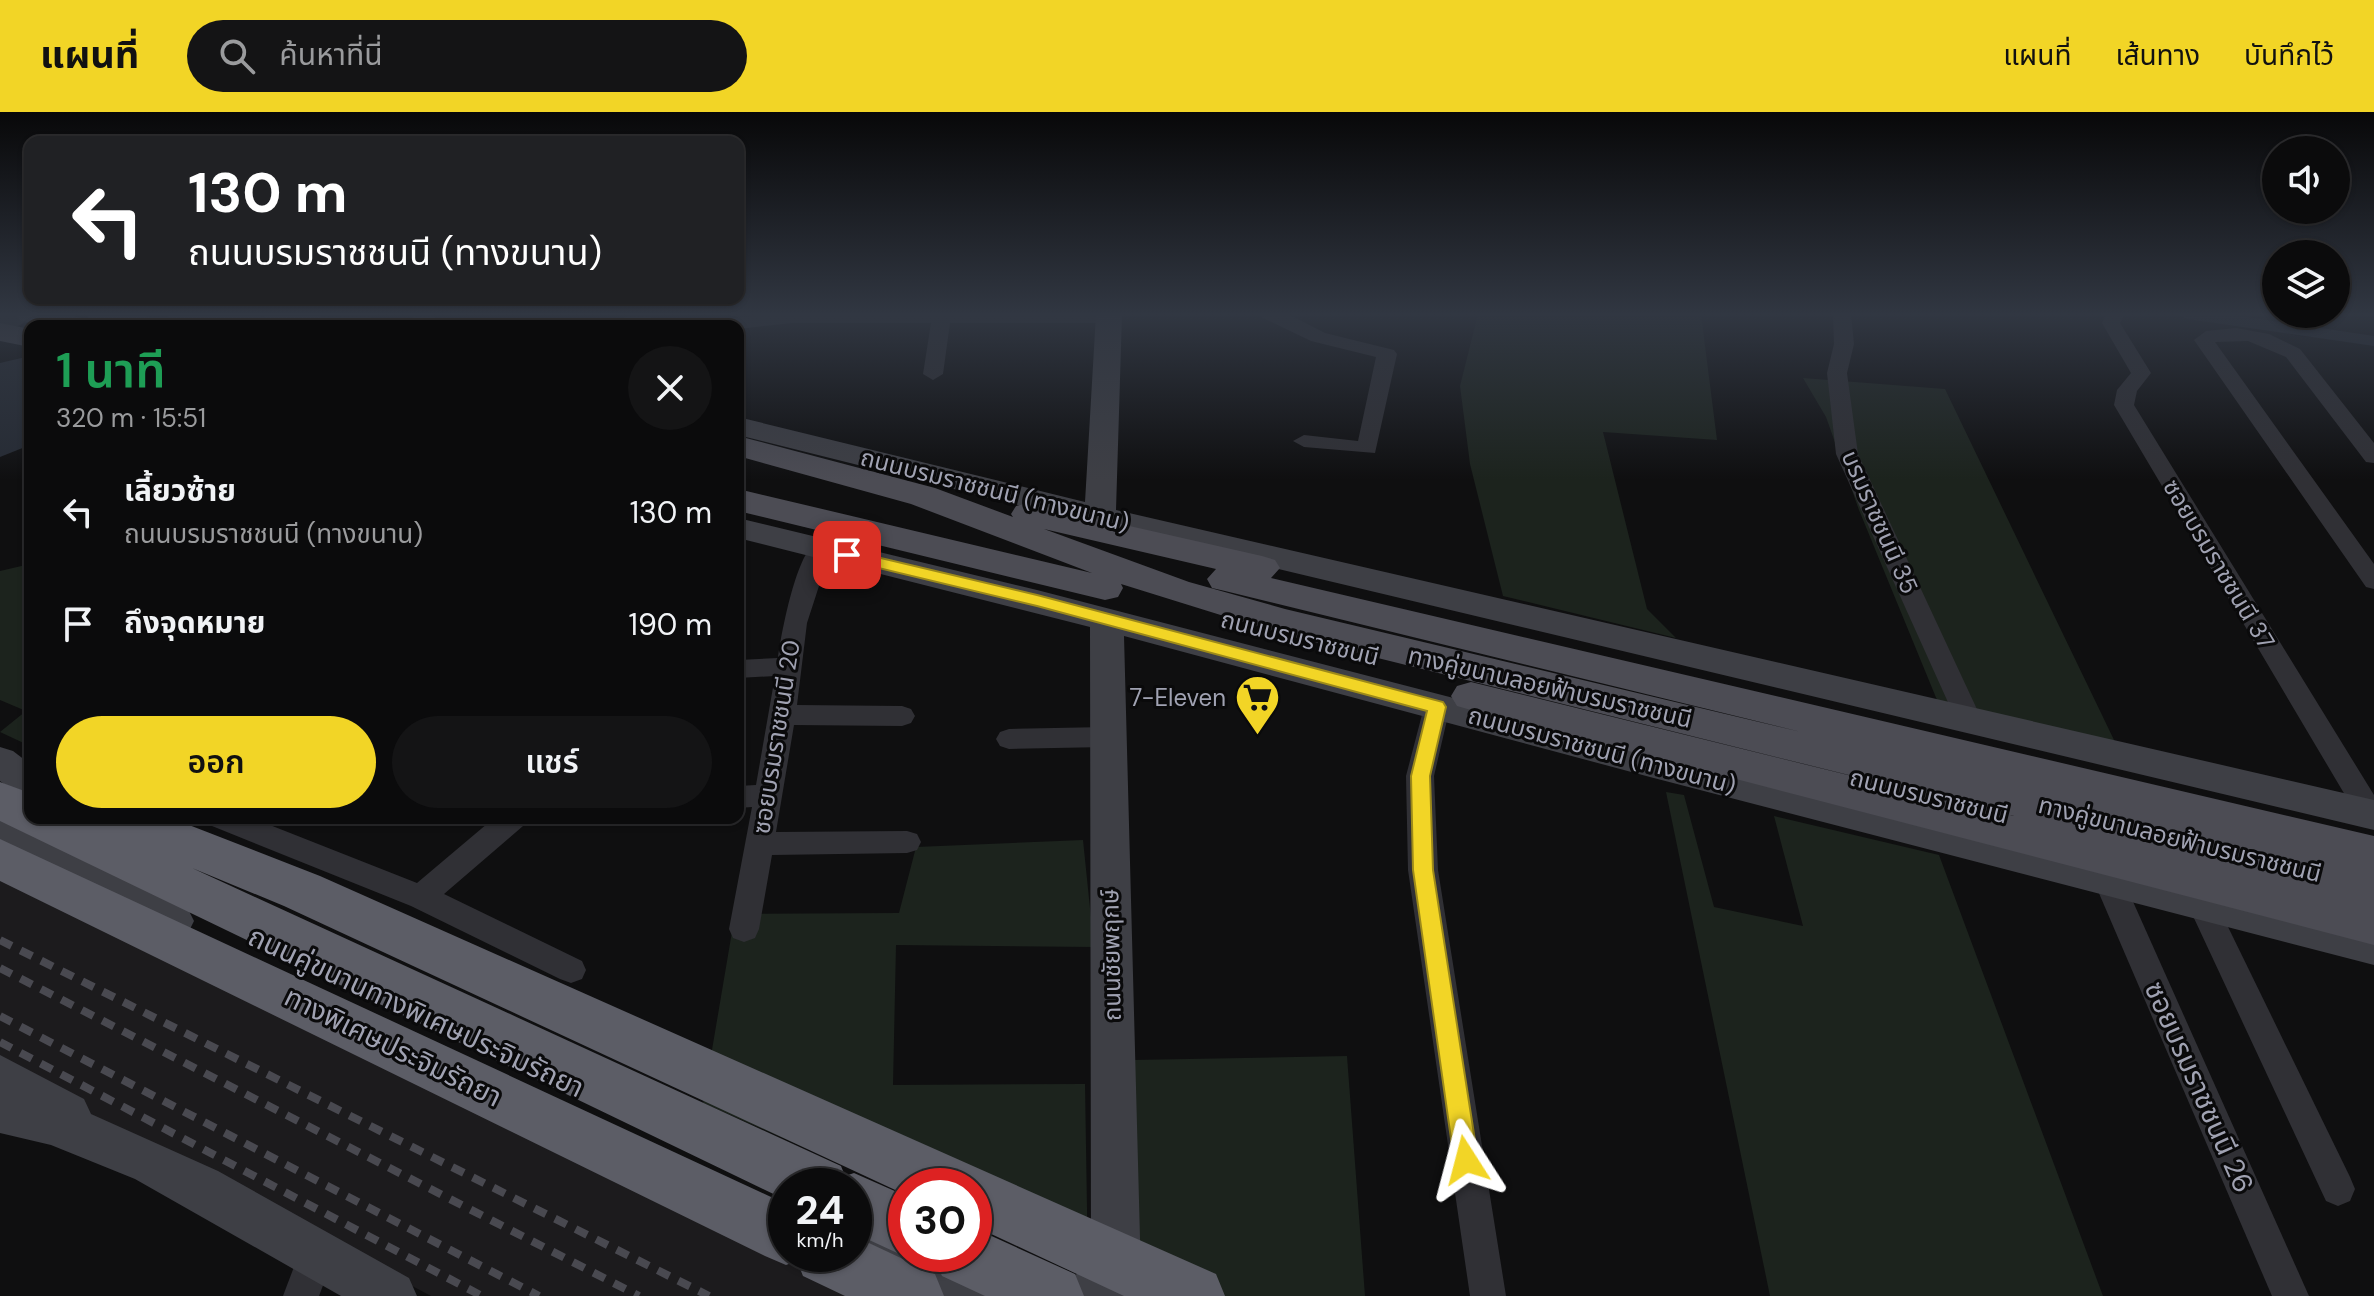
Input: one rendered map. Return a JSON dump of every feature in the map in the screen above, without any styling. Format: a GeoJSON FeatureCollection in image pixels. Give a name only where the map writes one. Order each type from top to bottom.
{"type":"FeatureCollection","features":[{"type":"Feature","properties":{"kind":"highway"},"geometry":{"type":"LineString","coordinates":[[0,777],[24,784]]}},
{"type":"Feature","properties":{"kind":"highway"},"geometry":{"type":"LineString","coordinates":[[0,800],[24,811]]}},
{"type":"Feature","properties":{"kind":"highway"},"geometry":{"type":"LineString","coordinates":[[51,824],[782,1168]]}},
{"type":"Feature","properties":{"kind":"highway"},"geometry":{"type":"LineString","coordinates":[[135,824],[302,891],[912,1168]]}},
{"type":"Feature","properties":{"kind":"highway","name":"ทางพิเศษประจิมรัถยา"},"geometry":{"type":"LineString","coordinates":[[0,859],[768,1226]]}},
{"type":"Feature","properties":{"kind":"highway"},"geometry":{"type":"LineString","coordinates":[[992,1204],[1194,1296]]}},
{"type":"Feature","properties":{"kind":"highway"},"geometry":{"type":"LineString","coordinates":[[992,1267],[1053,1296]]}},
{"type":"Feature","properties":{"kind":"highway"},"geometry":{"type":"LineString","coordinates":[[863,1272],[913,1296]]}},
{"type":"Feature","properties":{"kind":"main road"},"geometry":{"type":"LineString","coordinates":[[1100,516],[1107,369]]}},
{"type":"Feature","properties":{"kind":"main road","name":"ถนนบรมราชชนนี (ทางขนาน)"},"geometry":{"type":"LineString","coordinates":[[744,429],[1969,720],[2373,821]]}},
{"type":"Feature","properties":{"kind":"main road","name":"ทางคู่ขนานลอยฟ้าบรมราชชนนี"},"geometry":{"type":"LineString","coordinates":[[744,430],[871,464],[1028,514],[1165,566],[1244,590],[2374,887]]}},
{"type":"Feature","properties":{"kind":"main road","name":"ทางคู่ขนานลอยฟ้าบรมราชชนนี"},"geometry":{"type":"LineString","coordinates":[[744,448],[923,496],[1176,591],[1362,642],[2374,863]]}},
{"type":"Feature","properties":{"kind":"main road","name":"ถนนบรมราชชนนี"},"geometry":{"type":"LineString","coordinates":[[744,468],[791,495],[2374,907]]}},
{"type":"Feature","properties":{"kind":"main road"},"geometry":{"type":"LineString","coordinates":[[791,495],[927,473]]}},
{"type":"Feature","properties":{"kind":"main road"},"geometry":{"type":"LineString","coordinates":[[791,495],[1037,601]]}},
{"type":"Feature","properties":{"kind":"main road","name":"ถนนบรมราชชนนี"},"geometry":{"type":"LineString","coordinates":[[744,499],[791,495],[1788,711],[2374,854]]}},
{"type":"Feature","properties":{"kind":"main road"},"geometry":{"type":"LineString","coordinates":[[1028,514],[2373,821]]}},
{"type":"Feature","properties":{"kind":"main road","name":"ถนนบรมราชชนนี (ทางขนาน)"},"geometry":{"type":"LineString","coordinates":[[744,530],[1037,601],[1437,707],[2374,947]]}},
{"type":"Feature","properties":{"kind":"main road"},"geometry":{"type":"LineString","coordinates":[[1176,591],[1372,667],[1452,691],[2374,925]]}},
{"type":"Feature","properties":{"kind":"main road","name":"ถนนชัยพฤกษ์"},"geometry":{"type":"LineString","coordinates":[[1107,619],[1109,1294]]}},
{"type":"Feature","properties":{"kind":"main road"},"geometry":{"type":"LineString","coordinates":[[0,761],[24,781]]}},
{"type":"Feature","properties":{"kind":"main road"},"geometry":{"type":"LineString","coordinates":[[0,788],[24,803]]}},
{"type":"Feature","properties":{"kind":"main road","name":"ถนนคู่ขนานทางพิเศษประจิมรัถยา"},"geometry":{"type":"LineString","coordinates":[[55,824],[174,901],[768,1173]]}},
{"type":"Feature","properties":{"kind":"main road"},"geometry":{"type":"LineString","coordinates":[[79,824],[174,901]]}},
{"type":"Feature","properties":{"kind":"main road"},"geometry":{"type":"LineString","coordinates":[[0,831],[158,914],[768,1199]]}},
{"type":"Feature","properties":{"kind":"main road"},"geometry":{"type":"LineString","coordinates":[[0,1076],[142,1156],[308,1276],[391,1296]]}},
{"type":"Feature","properties":{"kind":"main road"},"geometry":{"type":"LineString","coordinates":[[8,1109],[142,1156]]}},
{"type":"Feature","properties":{"kind":"main road"},"geometry":{"type":"LineString","coordinates":[[872,1246],[978,1296]]}},
{"type":"Feature","properties":{"kind":"main road"},"geometry":{"type":"LineString","coordinates":[[983,1272],[1032,1296]]}},
{"type":"Feature","properties":{"kind":"street"},"geometry":{"type":"LineString","coordinates":[[933,374],[934,369]]}},
{"type":"Feature","properties":{"kind":"street"},"geometry":{"type":"LineString","coordinates":[[1304,441],[1367,448],[1386,369]]}},
{"type":"Feature","properties":{"kind":"street","name":"บรมราชชนนี 35"},"geometry":{"type":"LineString","coordinates":[[1838,369],[1847,454],[1969,720]]}},
{"type":"Feature","properties":{"kind":"street","name":"ซอยบรมราชชนนี 37"},"geometry":{"type":"LineString","coordinates":[[2139,369],[2141,373],[2127,390],[2124,405],[2373,821]]}},
{"type":"Feature","properties":{"kind":"street"},"geometry":{"type":"LineString","coordinates":[[2225,369],[2374,581]]}},
{"type":"Feature","properties":{"kind":"street"},"geometry":{"type":"LineString","coordinates":[[2306,369],[2374,457]]}},
{"type":"Feature","properties":{"kind":"street","name":"ซอยบรมราชชนนี 20"},"geometry":{"type":"LineString","coordinates":[[744,929],[795,623],[819,549]]}},
{"type":"Feature","properties":{"kind":"street"},"geometry":{"type":"LineString","coordinates":[[744,669],[788,666]]}},
{"type":"Feature","properties":{"kind":"street"},"geometry":{"type":"LineString","coordinates":[[1437,707],[1420,776],[1423,870],[1488,1296]]}},
{"type":"Feature","properties":{"kind":"street"},"geometry":{"type":"LineString","coordinates":[[782,715],[902,716]]}},
{"type":"Feature","properties":{"kind":"street"},"geometry":{"type":"LineString","coordinates":[[1009,739],[1106,737]]}},
{"type":"Feature","properties":{"kind":"street"},"geometry":{"type":"LineString","coordinates":[[744,797],[768,795]]}},
{"type":"Feature","properties":{"kind":"street"},"geometry":{"type":"LineString","coordinates":[[237,824],[421,897],[571,970]]}},
{"type":"Feature","properties":{"kind":"street"},"geometry":{"type":"LineString","coordinates":[[421,897],[506,824]]}},
{"type":"Feature","properties":{"kind":"street"},"geometry":{"type":"LineString","coordinates":[[759,844],[907,842]]}},
{"type":"Feature","properties":{"kind":"street","name":"ซอยบรมราชชนนี 26"},"geometry":{"type":"LineString","coordinates":[[2107,877],[2291,1296]]}},
{"type":"Feature","properties":{"kind":"street"},"geometry":{"type":"LineString","coordinates":[[2201,901],[2338,1189]]}},
{"type":"Feature","properties":{"kind":"shaded area"},"geometry":{"type":"Polygon","coordinates":[[[0,369],[24,369],[24,447],[0,457],[0,369]]]}},
{"type":"Feature","properties":{"kind":"shaded area"},"geometry":{"type":"Polygon","coordinates":[[[1464,369],[1708,369],[1717,440],[1603,432],[1647,609],[1676,638],[1503,596],[1470,464],[1460,386],[1464,369]]]}},
{"type":"Feature","properties":{"kind":"shaded area"},"geometry":{"type":"Polygon","coordinates":[[[1803,378],[1945,389],[2115,742],[1937,700],[1859,510],[1826,417],[1803,378]]]}},
{"type":"Feature","properties":{"kind":"shaded area"},"geometry":{"type":"Polygon","coordinates":[[[24,565],[24,710],[0,700],[0,571],[24,565]]]}},
{"type":"Feature","properties":{"kind":"shaded area"},"geometry":{"type":"Polygon","coordinates":[[[24,713],[24,743],[0,732],[24,713]]]}},
{"type":"Feature","properties":{"kind":"shaded area"},"geometry":{"type":"Polygon","coordinates":[[[1666,792],[1684,795],[1714,907],[1803,926],[1774,816],[1939,855],[2103,1296],[1770,1296],[1666,792]]]}},
{"type":"Feature","properties":{"kind":"shaded area"},"geometry":{"type":"Polygon","coordinates":[[[1083,840],[1094,947],[896,945],[893,1085],[1085,1084],[1088,1271],[992,1199],[992,1168],[888,1168],[888,1184],[872,1177],[872,1168],[851,1168],[703,1103],[735,914],[899,913],[916,847],[1083,840]]]}},
{"type":"Feature","properties":{"kind":"shaded area"},"geometry":{"type":"Polygon","coordinates":[[[0,843],[768,1245],[768,1272],[872,1272],[872,1263],[942,1296],[431,1296],[0,1066],[0,843]]]}},
{"type":"Feature","properties":{"kind":"shaded area"},"geometry":{"type":"Polygon","coordinates":[[[1347,1056],[1365,1296],[1163,1296],[1135,1238],[1132,1060],[1347,1056]]]}},
{"type":"Feature","properties":{"kind":"railway"},"geometry":{"type":"LineString","coordinates":[[0,940],[709,1296]]}},
{"type":"Feature","properties":{"kind":"railway"},"geometry":{"type":"LineString","coordinates":[[0,968],[639,1296]]}},
{"type":"Feature","properties":{"kind":"railway"},"geometry":{"type":"LineString","coordinates":[[0,1016],[539,1296]]}},
{"type":"Feature","properties":{"kind":"railway"},"geometry":{"type":"LineString","coordinates":[[0,1042],[482,1296]]}},
{"type":"Feature","properties":{"kind":"place","name":"7-Eleven"},"geometry":{"type":"Point","coordinates":[1257,736]}},
{"type":"Feature","properties":{"kind":"route"},"geometry":{"type":"LineString","coordinates":[[847,555],[1037,601],[1437,707],[1420,776],[1423,870],[1466,1160]]}}]}
